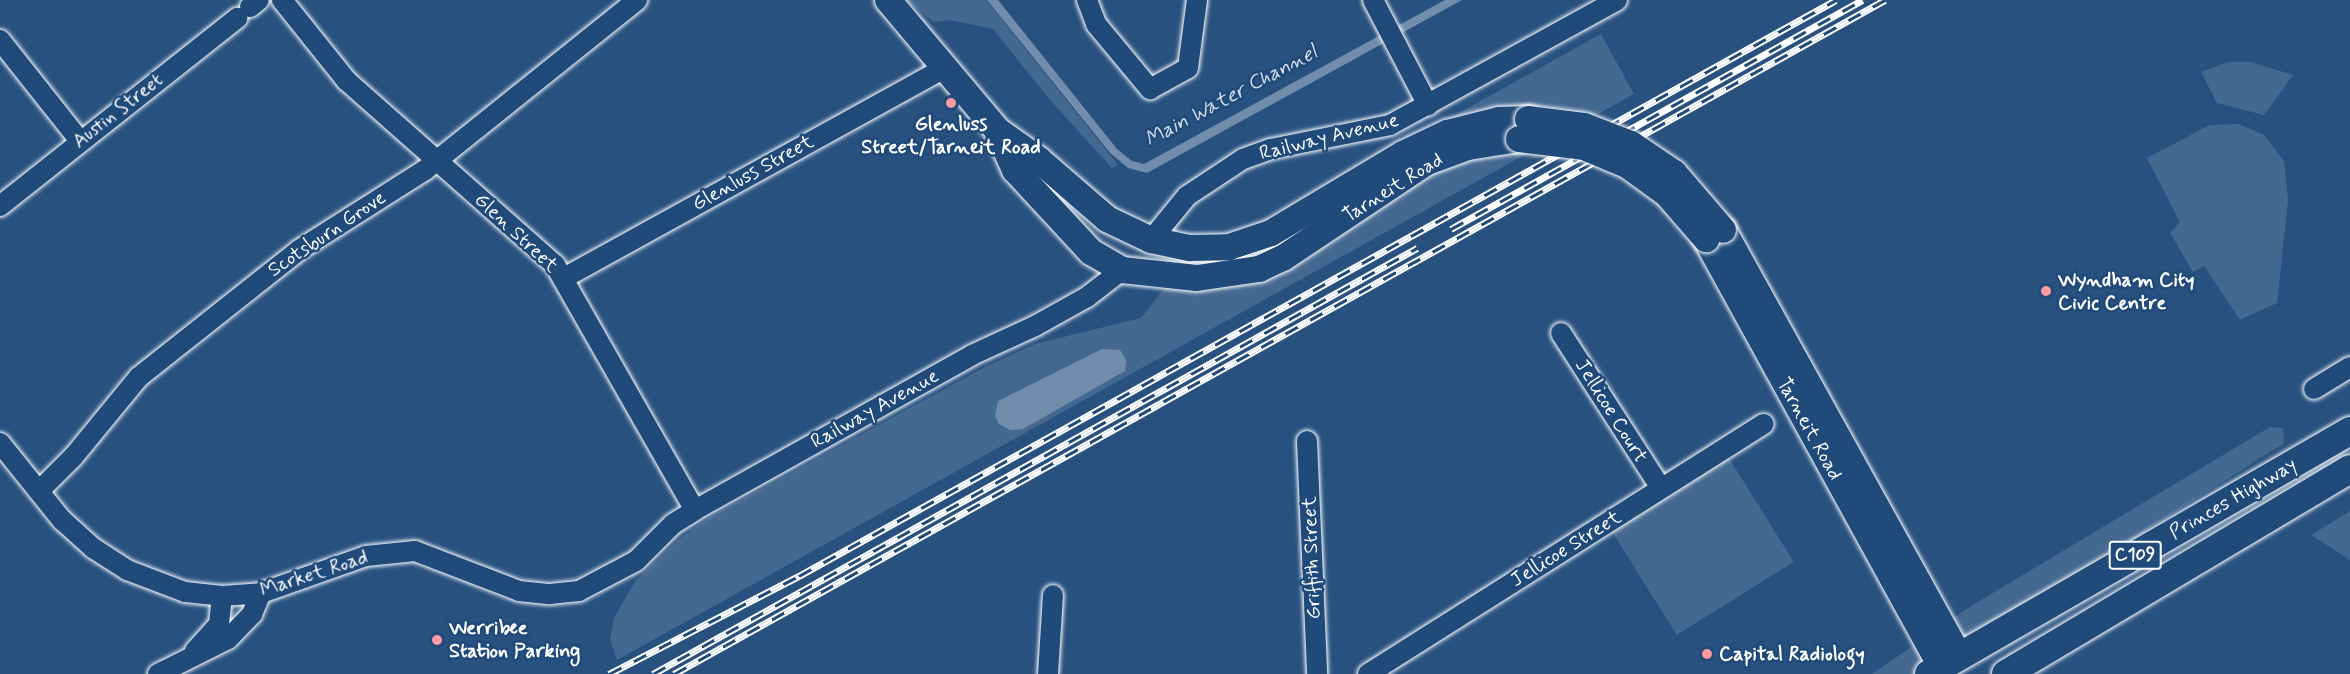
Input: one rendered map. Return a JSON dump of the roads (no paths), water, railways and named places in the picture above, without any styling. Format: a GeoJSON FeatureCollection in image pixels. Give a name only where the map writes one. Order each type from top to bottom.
{"type":"FeatureCollection","features":[{"type":"Feature","properties":{"kind":"highway","name":"Princes Highway"},"geometry":{"type":"LineString","coordinates":[[1949,669],[2350,431]]}},
{"type":"Feature","properties":{"kind":"highway"},"geometry":{"type":"LineString","coordinates":[[2312,455],[2340,475]]}},
{"type":"Feature","properties":{"kind":"highway","name":"Princes Highway"},"geometry":{"type":"LineString","coordinates":[[2006,674],[2340,475]]}},
{"type":"Feature","properties":{"kind":"main road","name":"Tarneit Road"},"geometry":{"type":"LineString","coordinates":[[888,0],[943,69],[997,130],[1039,160],[1107,219],[1151,240],[1204,250],[1251,242],[1292,223],[1425,141],[1474,125],[1523,129],[1584,126],[1631,144],[1674,173],[1714,234],[1949,669]]}},
{"type":"Feature","properties":{"kind":"main road","name":"Tarneit Road"},"geometry":{"type":"LineString","coordinates":[[997,130],[1015,170],[1091,252],[1122,270],[1197,278],[1259,269],[1283,258],[1428,162],[1523,129]]}},
{"type":"Feature","properties":{"kind":"main road"},"geometry":{"type":"LineString","coordinates":[[1122,270],[1151,240]]}},
{"type":"Feature","properties":{"kind":"street","name":"Glen Street"},"geometry":{"type":"LineString","coordinates":[[282,0],[347,81],[555,265],[694,510]]}},
{"type":"Feature","properties":{"kind":"street","name":"Scotsburn Grove"},"geometry":{"type":"LineString","coordinates":[[39,491],[74,456],[139,377],[299,250],[437,160],[637,0]]}},
{"type":"Feature","properties":{"kind":"street"},"geometry":{"type":"LineString","coordinates":[[1087,0],[1096,24],[1150,89],[1188,68],[1197,0]]}},
{"type":"Feature","properties":{"kind":"street"},"geometry":{"type":"LineString","coordinates":[[1373,0],[1434,102]]}},
{"type":"Feature","properties":{"kind":"street"},"geometry":{"type":"LineString","coordinates":[[1386,0],[1434,102]]}},
{"type":"Feature","properties":{"kind":"street","name":"Railway Avenue"},"geometry":{"type":"LineString","coordinates":[[1151,240],[1186,196],[1243,159],[1271,149],[1390,125],[1617,0]]}},
{"type":"Feature","properties":{"kind":"street","name":"Austin Street"},"geometry":{"type":"LineString","coordinates":[[0,206],[248,8]]}},
{"type":"Feature","properties":{"kind":"street"},"geometry":{"type":"LineString","coordinates":[[0,40],[80,141]]}},
{"type":"Feature","properties":{"kind":"street","name":"Glenluss Street"},"geometry":{"type":"LineString","coordinates":[[564,278],[943,69]]}},
{"type":"Feature","properties":{"kind":"street","name":"Railway Avenue"},"geometry":{"type":"LineString","coordinates":[[636,561],[673,524],[694,510],[972,355],[1035,326],[1087,297],[1122,270]]}},
{"type":"Feature","properties":{"kind":"street","name":"Jellicoe Court"},"geometry":{"type":"LineString","coordinates":[[1562,333],[1661,488]]}},
{"type":"Feature","properties":{"kind":"street"},"geometry":{"type":"LineString","coordinates":[[2314,389],[2350,367]]}},
{"type":"Feature","properties":{"kind":"street","name":"Jellicoe Street"},"geometry":{"type":"LineString","coordinates":[[1368,674],[1764,424]]}},
{"type":"Feature","properties":{"kind":"street","name":"Griffith Street"},"geometry":{"type":"LineString","coordinates":[[1307,441],[1317,674]]}},
{"type":"Feature","properties":{"kind":"street","name":"Market Road"},"geometry":{"type":"LineString","coordinates":[[0,443],[75,532],[127,570],[184,592],[222,596],[261,593],[366,556],[415,551],[519,591],[550,594],[579,591],[636,561]]}},
{"type":"Feature","properties":{"kind":"street"},"geometry":{"type":"LineString","coordinates":[[167,670],[211,650],[239,630],[261,593]]}},
{"type":"Feature","properties":{"kind":"street"},"geometry":{"type":"LineString","coordinates":[[1048,674],[1053,595]]}},
{"type":"Feature","properties":{"kind":"street"},"geometry":{"type":"LineString","coordinates":[[167,670],[212,636],[223,612],[222,596]]}},
{"type":"Feature","properties":{"kind":"railway"},"geometry":{"type":"LineString","coordinates":[[609,674],[799,576],[1836,0]]}},
{"type":"Feature","properties":{"kind":"railway"},"geometry":{"type":"LineString","coordinates":[[1451,229],[1863,0]]}},
{"type":"Feature","properties":{"kind":"railway"},"geometry":{"type":"LineString","coordinates":[[674,674],[1885,0]]}},
{"type":"Feature","properties":{"kind":"railway"},"geometry":{"type":"LineString","coordinates":[[653,674],[1417,248]]}},
{"type":"Feature","properties":{"kind":"place","name":"Glenluss Street/Tarneit Road"},"geometry":{"type":"Point","coordinates":[951,103]}},
{"type":"Feature","properties":{"kind":"place","name":"Wyndham City Civic Centre"},"geometry":{"type":"Point","coordinates":[2046,291]}},
{"type":"Feature","properties":{"kind":"place","name":"Werribee Station Parking"},"geometry":{"type":"Point","coordinates":[437,640]}},
{"type":"Feature","properties":{"kind":"place","name":"Capital Radiology"},"geometry":{"type":"Point","coordinates":[1707,654]}},
{"type":"Feature","properties":{"kind":"water label","name":"Main Water Channel"},"geometry":{"type":"Point","coordinates":[1231,96]}}]}
